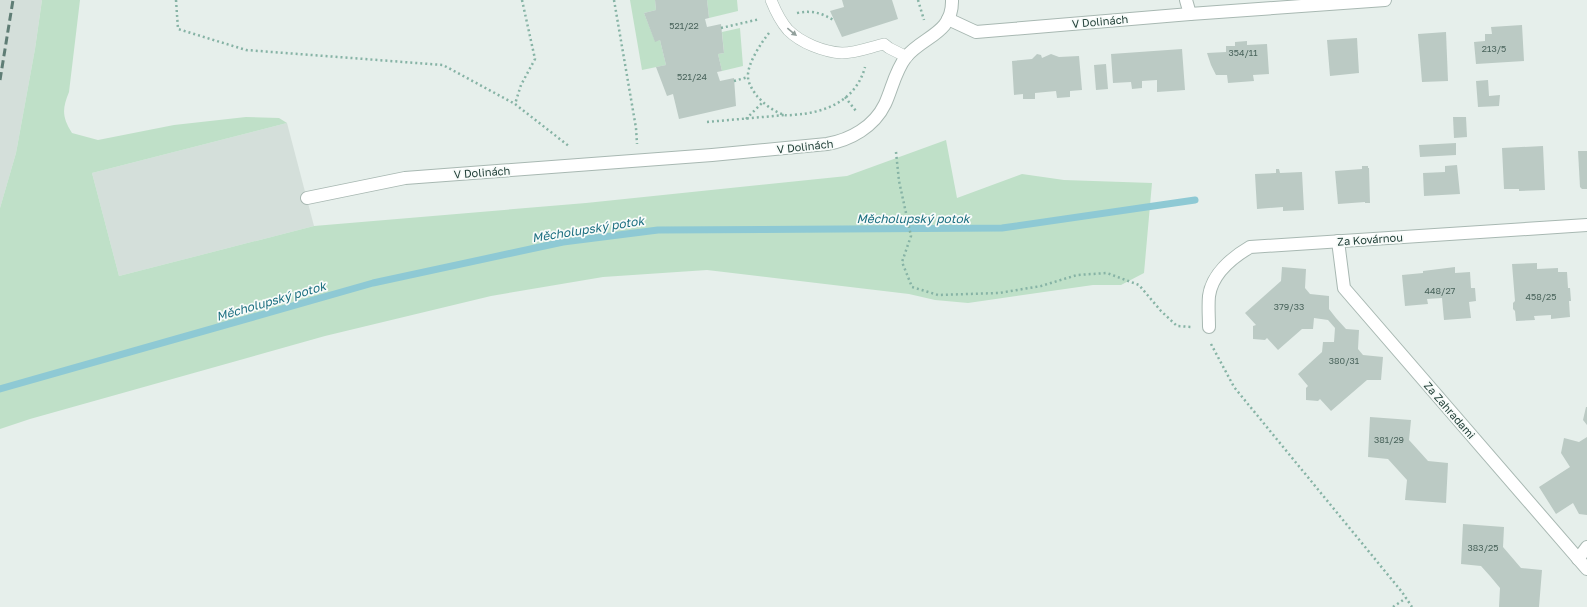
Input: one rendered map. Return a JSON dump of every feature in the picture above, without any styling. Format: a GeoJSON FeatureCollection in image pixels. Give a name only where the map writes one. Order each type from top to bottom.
{"type":"FeatureCollection","features":[{"type":"Feature","properties":{"kind":"street"},"geometry":{"type":"LineString","coordinates":[[948,19],[952,9],[952,0]]}},
{"type":"Feature","properties":{"kind":"street"},"geometry":{"type":"LineString","coordinates":[[1186,0],[1190,14]]}},
{"type":"Feature","properties":{"kind":"street","name":"V Dolinách"},"geometry":{"type":"LineString","coordinates":[[307,198],[405,178],[638,160],[827,144],[843,141],[858,133],[873,121],[884,106],[896,74],[907,57],[942,29],[948,19],[976,32],[1190,14],[1385,0]]}},
{"type":"Feature","properties":{"kind":"street","name":"Za Kovárnou"},"geometry":{"type":"LineString","coordinates":[[1210,327],[1209,295],[1216,279],[1229,262],[1250,247],[1587,225]]}},
{"type":"Feature","properties":{"kind":"street","name":"Za Zahradami"},"geometry":{"type":"LineString","coordinates":[[1338,241],[1344,288],[1587,569]]}},
{"type":"Feature","properties":{"kind":"street"},"geometry":{"type":"LineString","coordinates":[[1578,558],[1587,547]]}},
{"type":"Feature","properties":{"kind":"lane"},"geometry":{"type":"LineString","coordinates":[[771,0],[788,31],[816,47],[831,52],[843,53],[884,44],[907,57]]}},
{"type":"Feature","properties":{"kind":"path"},"geometry":{"type":"LineString","coordinates":[[176,0],[178,29],[246,50],[443,65],[515,104],[562,142],[596,163]]}},
{"type":"Feature","properties":{"kind":"path"},"geometry":{"type":"LineString","coordinates":[[515,104],[521,85],[535,59],[522,0]]}},
{"type":"Feature","properties":{"kind":"path"},"geometry":{"type":"LineString","coordinates":[[614,0],[636,128],[638,160]]}},
{"type":"Feature","properties":{"kind":"path"},"geometry":{"type":"LineString","coordinates":[[721,28],[780,18],[808,11],[826,15],[835,21]]}},
{"type":"Feature","properties":{"kind":"path"},"geometry":{"type":"LineString","coordinates":[[780,18],[759,47],[751,64],[748,77],[752,90],[763,102],[786,115]]}},
{"type":"Feature","properties":{"kind":"path"},"geometry":{"type":"LineString","coordinates":[[707,122],[811,113],[838,104],[850,94],[859,83],[865,69],[867,48]]}},
{"type":"Feature","properties":{"kind":"path"},"geometry":{"type":"LineString","coordinates":[[734,81],[748,77]]}},
{"type":"Feature","properties":{"kind":"path"},"geometry":{"type":"LineString","coordinates":[[746,119],[763,102]]}},
{"type":"Feature","properties":{"kind":"path"},"geometry":{"type":"LineString","coordinates":[[896,152],[899,181],[911,236],[902,262],[912,287],[938,295],[999,293],[1041,286],[1077,275],[1107,273],[1139,285],[1161,311],[1177,326],[1210,327],[1210,344],[1234,387],[1412,607]]}},
{"type":"Feature","properties":{"kind":"path"},"geometry":{"type":"LineString","coordinates":[[1393,607],[1406,598]]}},
{"type":"Feature","properties":{"kind":"shaded area"},"geometry":{"type":"Polygon","coordinates":[[[0,0],[42,0],[35,49],[16,153],[0,208],[0,0]]]}},
{"type":"Feature","properties":{"kind":"shaded area"},"geometry":{"type":"Polygon","coordinates":[[[287,123],[314,226],[119,276],[92,173],[287,123]]]}},
{"type":"Feature","properties":{"kind":"green space"},"geometry":{"type":"Polygon","coordinates":[[[42,0],[80,0],[69,92],[64,108],[66,122],[72,133],[98,140],[174,125],[246,117],[279,118],[287,123],[92,173],[119,276],[314,226],[586,203],[847,176],[946,140],[957,198],[1022,174],[1064,180],[1152,183],[1144,273],[1121,285],[1093,285],[968,303],[935,300],[909,294],[707,270],[603,277],[491,296],[325,336],[30,419],[0,429],[0,208],[16,153],[35,49],[42,0]]]}},
{"type":"Feature","properties":{"kind":"green space"},"geometry":{"type":"Polygon","coordinates":[[[630,0],[655,0],[656,10],[644,13],[655,41],[660,40],[666,65],[642,70],[630,0]]]}},
{"type":"Feature","properties":{"kind":"green space"},"geometry":{"type":"Polygon","coordinates":[[[707,0],[737,0],[738,11],[709,18],[707,0]]]}},
{"type":"Feature","properties":{"kind":"green space"},"geometry":{"type":"Polygon","coordinates":[[[740,28],[743,66],[722,71],[718,54],[724,53],[722,32],[740,28]]]}},
{"type":"Feature","properties":{"kind":"building"},"geometry":{"type":"Polygon","coordinates":[[[655,0],[707,0],[709,18],[705,19],[707,27],[721,24],[724,53],[718,54],[722,71],[717,72],[720,81],[734,78],[736,106],[679,119],[673,94],[667,96],[656,67],[666,65],[660,40],[655,42],[644,13],[656,10],[655,0]]]}},
{"type":"Feature","properties":{"kind":"building"},"geometry":{"type":"Polygon","coordinates":[[[842,0],[892,0],[898,19],[842,37],[830,11],[844,7],[842,0]]]}},
{"type":"Feature","properties":{"kind":"building"},"geometry":{"type":"Polygon","coordinates":[[[1522,25],[1524,61],[1476,64],[1474,42],[1485,41],[1485,34],[1492,34],[1491,27],[1522,25]]]}},
{"type":"Feature","properties":{"kind":"building"},"geometry":{"type":"Polygon","coordinates":[[[1446,32],[1448,81],[1422,82],[1418,34],[1446,32]]]}},
{"type":"Feature","properties":{"kind":"building"},"geometry":{"type":"Polygon","coordinates":[[[1357,38],[1359,73],[1330,76],[1327,40],[1357,38]]]}},
{"type":"Feature","properties":{"kind":"building"},"geometry":{"type":"Polygon","coordinates":[[[1247,41],[1247,45],[1267,44],[1269,74],[1253,75],[1254,81],[1228,83],[1227,75],[1216,75],[1207,53],[1226,52],[1226,46],[1235,46],[1235,42],[1247,41]]]}},
{"type":"Feature","properties":{"kind":"building"},"geometry":{"type":"Polygon","coordinates":[[[1182,49],[1185,90],[1157,92],[1157,80],[1142,81],[1142,88],[1132,89],[1131,82],[1113,83],[1111,54],[1182,49]]]}},
{"type":"Feature","properties":{"kind":"building"},"geometry":{"type":"Polygon","coordinates":[[[1037,54],[1041,55],[1042,58],[1051,54],[1059,57],[1079,56],[1082,90],[1070,91],[1070,97],[1057,98],[1056,91],[1035,93],[1035,99],[1023,99],[1023,94],[1014,95],[1012,61],[1032,59],[1037,54]]]}},
{"type":"Feature","properties":{"kind":"building"},"geometry":{"type":"Polygon","coordinates":[[[1106,64],[1108,89],[1096,90],[1094,65],[1106,64]]]}},
{"type":"Feature","properties":{"kind":"building"},"geometry":{"type":"Polygon","coordinates":[[[1488,80],[1489,96],[1500,95],[1499,106],[1478,107],[1476,81],[1488,80]]]}},
{"type":"Feature","properties":{"kind":"building"},"geometry":{"type":"Polygon","coordinates":[[[1453,117],[1466,117],[1467,137],[1454,138],[1453,117]]]}},
{"type":"Feature","properties":{"kind":"building"},"geometry":{"type":"Polygon","coordinates":[[[1456,143],[1456,155],[1420,157],[1419,145],[1456,143]]]}},
{"type":"Feature","properties":{"kind":"building"},"geometry":{"type":"Polygon","coordinates":[[[1543,146],[1545,190],[1519,191],[1519,189],[1504,189],[1502,148],[1543,146]]]}},
{"type":"Feature","properties":{"kind":"building"},"geometry":{"type":"Polygon","coordinates":[[[1578,151],[1587,151],[1587,189],[1582,189],[1580,187],[1578,151]]]}},
{"type":"Feature","properties":{"kind":"building"},"geometry":{"type":"Polygon","coordinates":[[[1457,165],[1460,194],[1424,196],[1423,173],[1445,172],[1445,166],[1457,165]]]}},
{"type":"Feature","properties":{"kind":"building"},"geometry":{"type":"Polygon","coordinates":[[[1362,166],[1368,166],[1369,168],[1370,203],[1338,204],[1335,171],[1362,169],[1362,166]]]}},
{"type":"Feature","properties":{"kind":"building"},"geometry":{"type":"Polygon","coordinates":[[[1276,169],[1279,169],[1280,173],[1302,172],[1304,210],[1283,211],[1283,207],[1257,209],[1255,174],[1276,173],[1276,169]]]}},
{"type":"Feature","properties":{"kind":"building"},"geometry":{"type":"Polygon","coordinates":[[[1537,263],[1537,269],[1558,268],[1558,272],[1567,272],[1571,301],[1569,301],[1570,317],[1551,319],[1551,315],[1534,316],[1535,320],[1516,321],[1515,311],[1513,309],[1513,303],[1515,301],[1512,264],[1537,263]]]}},
{"type":"Feature","properties":{"kind":"building"},"geometry":{"type":"Polygon","coordinates":[[[1282,267],[1306,269],[1305,288],[1310,294],[1329,296],[1329,309],[1336,318],[1346,329],[1359,330],[1358,349],[1363,355],[1383,357],[1381,380],[1367,380],[1331,411],[1320,399],[1318,401],[1306,400],[1306,388],[1308,386],[1298,374],[1322,352],[1323,342],[1334,342],[1335,328],[1328,320],[1314,318],[1313,329],[1302,329],[1278,350],[1267,338],[1265,340],[1253,339],[1253,326],[1256,325],[1245,313],[1281,281],[1282,267]]]}},
{"type":"Feature","properties":{"kind":"building"},"geometry":{"type":"Polygon","coordinates":[[[1455,267],[1455,273],[1470,272],[1471,288],[1475,288],[1476,301],[1469,302],[1471,318],[1444,320],[1442,298],[1427,299],[1428,304],[1405,306],[1402,275],[1455,267]]]}},
{"type":"Feature","properties":{"kind":"building"},"geometry":{"type":"Polygon","coordinates":[[[1587,407],[1587,425],[1583,420],[1587,407]]]}},
{"type":"Feature","properties":{"kind":"building"},"geometry":{"type":"Polygon","coordinates":[[[1370,417],[1411,420],[1409,440],[1428,461],[1448,463],[1446,503],[1405,500],[1407,480],[1388,459],[1368,457],[1370,417]]]}},
{"type":"Feature","properties":{"kind":"building"},"geometry":{"type":"Polygon","coordinates":[[[1587,437],[1587,515],[1579,514],[1573,503],[1556,514],[1539,487],[1570,467],[1561,453],[1564,438],[1579,442],[1587,437]]]}},
{"type":"Feature","properties":{"kind":"building"},"geometry":{"type":"Polygon","coordinates":[[[1463,524],[1504,527],[1503,547],[1521,568],[1542,570],[1539,607],[1499,607],[1500,588],[1490,576],[1481,566],[1461,564],[1463,524]]]}},
{"type":"Feature","properties":{"kind":"waterway","name":"Měcholupský potok"},"geometry":{"type":"LineString","coordinates":[[0,389],[373,283],[563,242],[658,230],[1002,228],[1195,200]]}},
{"type":"Feature","properties":{"kind":"railway"},"geometry":{"type":"LineString","coordinates":[[0,80],[13,0]]}}]}
